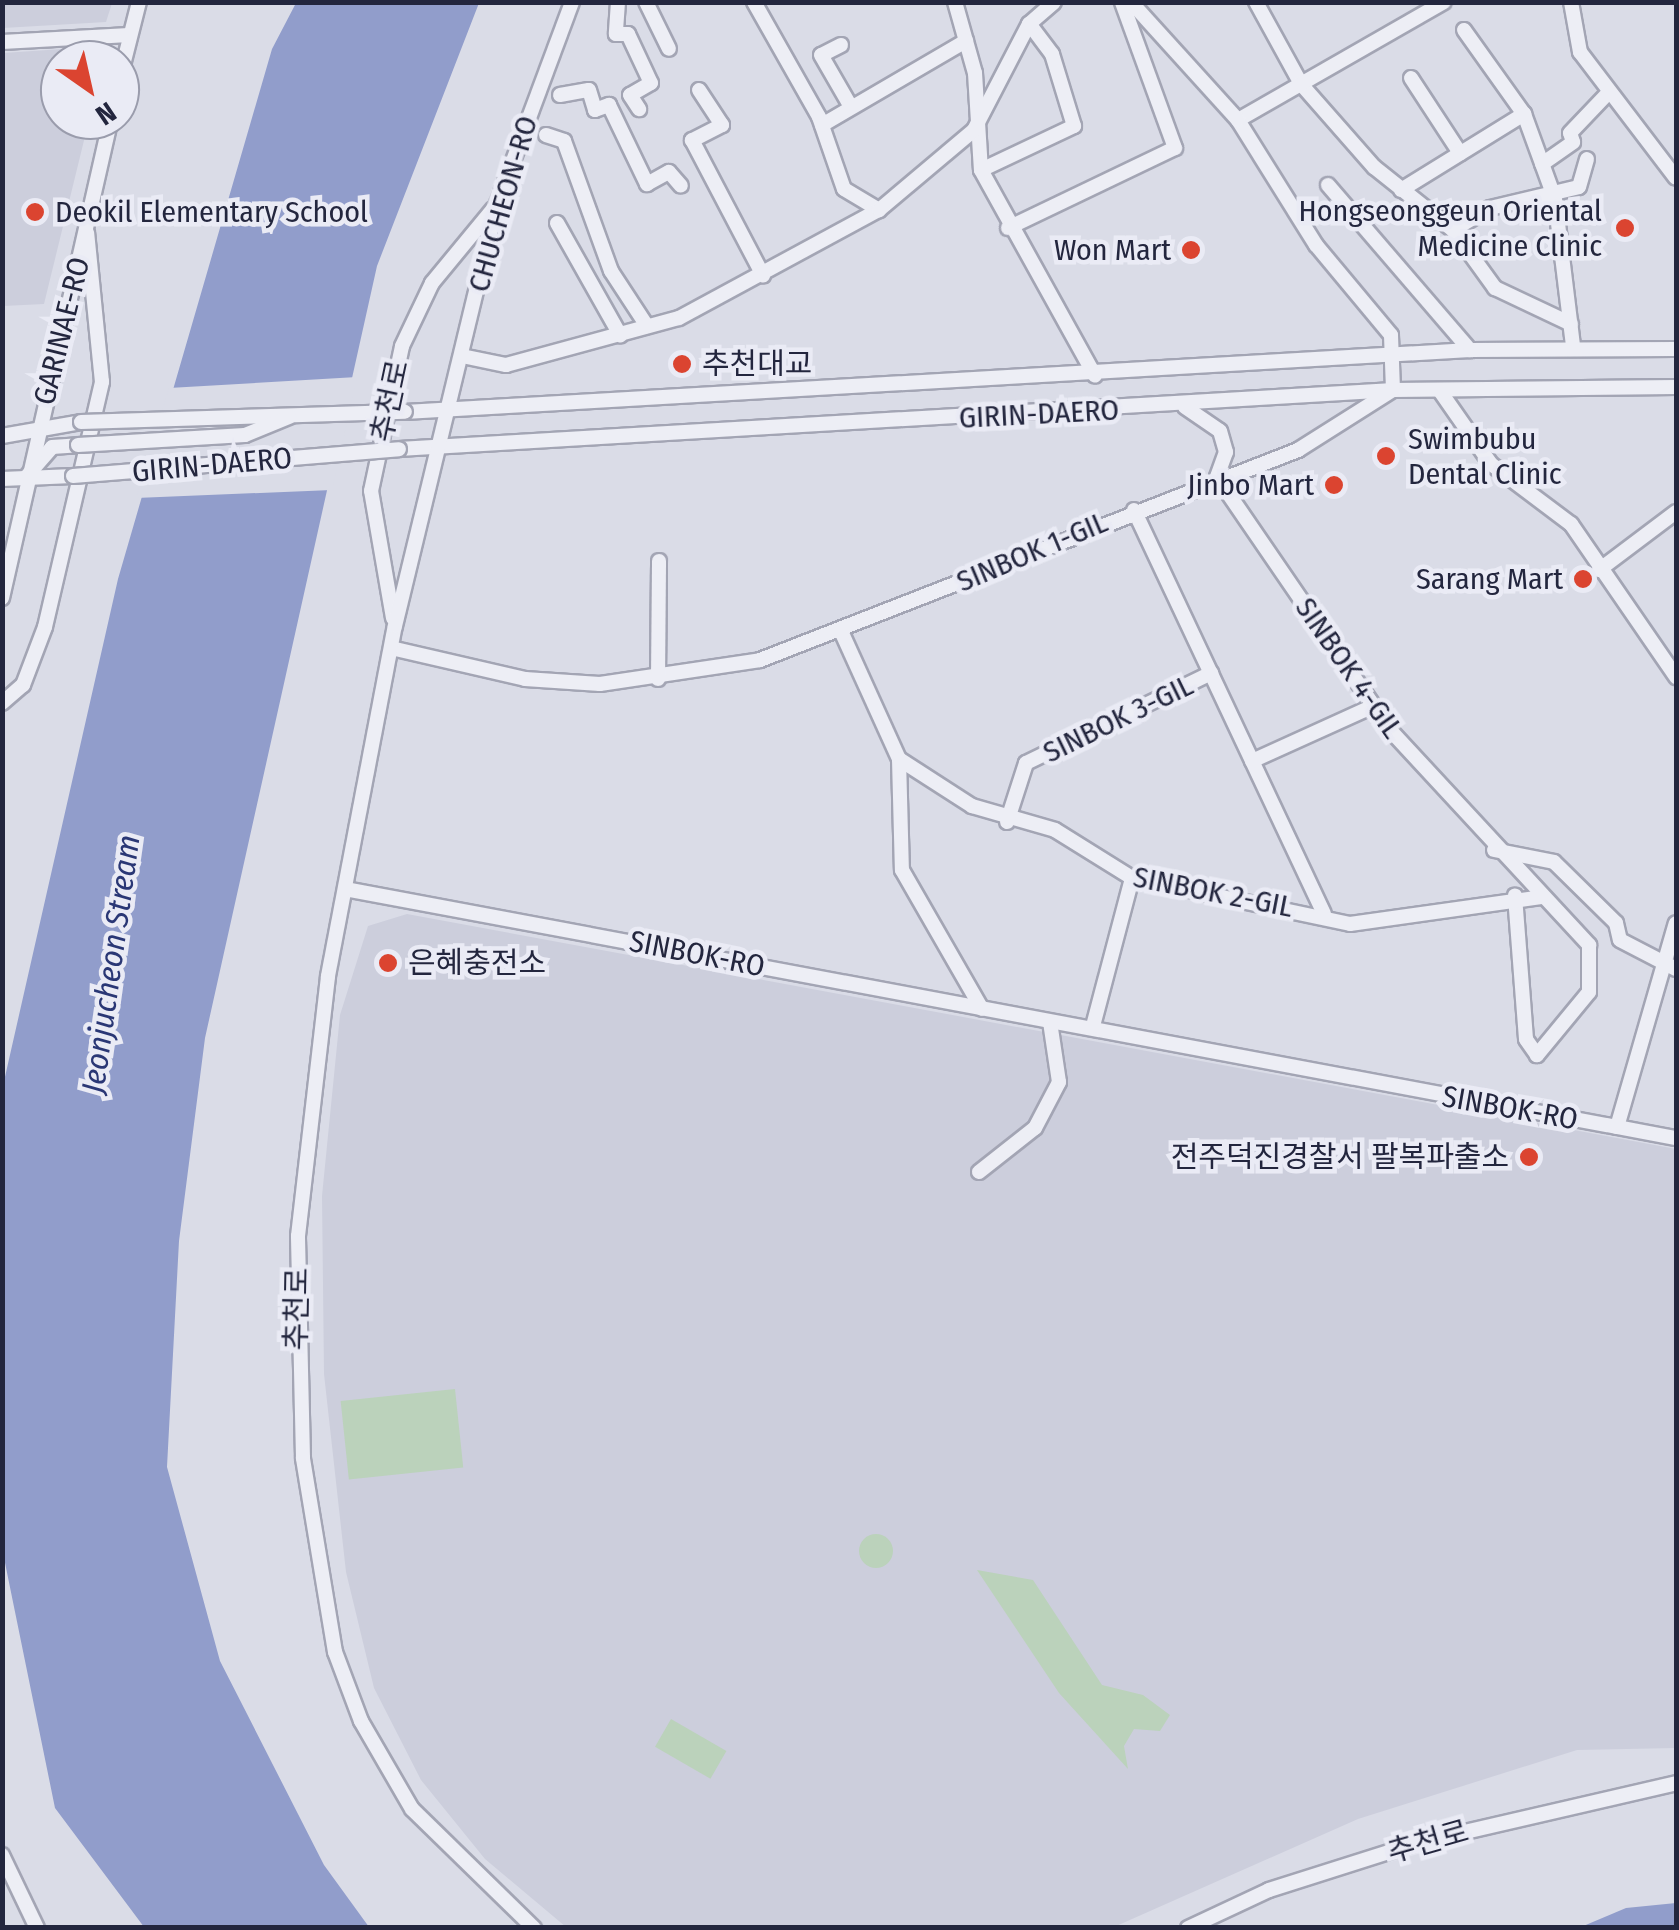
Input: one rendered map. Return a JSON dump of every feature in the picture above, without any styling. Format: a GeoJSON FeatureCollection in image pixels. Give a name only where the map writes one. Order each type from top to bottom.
{"type":"FeatureCollection","features":[{"type":"Feature","properties":{"kind":"street"},"geometry":{"type":"LineString","coordinates":[[128,40],[139,2]]}},
{"type":"Feature","properties":{"kind":"street","name":"CHUCHEON-RO"},"geometry":{"type":"LineString","coordinates":[[448,410],[497,204],[572,2]]}},
{"type":"Feature","properties":{"kind":"street"},"geometry":{"type":"LineString","coordinates":[[618,2],[616,34],[628,34],[651,82],[630,95],[639,109]]}},
{"type":"Feature","properties":{"kind":"street"},"geometry":{"type":"LineString","coordinates":[[646,2],[668,49]]}},
{"type":"Feature","properties":{"kind":"street"},"geometry":{"type":"LineString","coordinates":[[754,2],[822,125],[844,189],[879,210]]}},
{"type":"Feature","properties":{"kind":"street"},"geometry":{"type":"LineString","coordinates":[[955,2],[966,42],[981,170],[1008,228],[1084,340],[1096,376]]}},
{"type":"Feature","properties":{"kind":"street"},"geometry":{"type":"LineString","coordinates":[[1008,228],[1175,148],[1122,2]]}},
{"type":"Feature","properties":{"kind":"street"},"geometry":{"type":"LineString","coordinates":[[1131,2],[1238,120],[1316,245],[1391,336],[1393,390]]}},
{"type":"Feature","properties":{"kind":"street"},"geometry":{"type":"LineString","coordinates":[[1256,2],[1301,84],[1401,190],[1453,230],[1495,288],[1571,324]]}},
{"type":"Feature","properties":{"kind":"street"},"geometry":{"type":"LineString","coordinates":[[1238,120],[1444,2]]}},
{"type":"Feature","properties":{"kind":"street"},"geometry":{"type":"LineString","coordinates":[[1571,2],[1580,52],[1676,178]]}},
{"type":"Feature","properties":{"kind":"street"},"geometry":{"type":"LineString","coordinates":[[462,356],[478,363],[506,365],[647,326],[763,275],[879,210],[974,130],[1029,24],[1045,5]]}},
{"type":"Feature","properties":{"kind":"street"},"geometry":{"type":"LineString","coordinates":[[981,170],[1074,126],[1052,54],[1029,24]]}},
{"type":"Feature","properties":{"kind":"street"},"geometry":{"type":"LineString","coordinates":[[1464,30],[1524,114],[1555,199],[1573,346]]}},
{"type":"Feature","properties":{"kind":"street"},"geometry":{"type":"LineString","coordinates":[[2,42],[129,35]]}},
{"type":"Feature","properties":{"kind":"street"},"geometry":{"type":"LineString","coordinates":[[822,125],[966,42]]}},
{"type":"Feature","properties":{"kind":"street"},"geometry":{"type":"LineString","coordinates":[[840,45],[821,55],[851,107]]}},
{"type":"Feature","properties":{"kind":"street"},"geometry":{"type":"LineString","coordinates":[[1410,78],[1460,153]]}},
{"type":"Feature","properties":{"kind":"street","name":"CHUCHEON-RO"},"geometry":{"type":"LineString","coordinates":[[560,95],[589,90],[594,110],[609,104],[646,184],[669,172],[681,186]]}},
{"type":"Feature","properties":{"kind":"street"},"geometry":{"type":"LineString","coordinates":[[699,90],[722,125],[692,140],[763,275]]}},
{"type":"Feature","properties":{"kind":"street"},"geometry":{"type":"LineString","coordinates":[[1542,164],[1574,142],[1570,133],[1608,92]]}},
{"type":"Feature","properties":{"kind":"street"},"geometry":{"type":"LineString","coordinates":[[1401,190],[1524,114]]}},
{"type":"Feature","properties":{"kind":"street","name":"CHUCHEON-RO"},"geometry":{"type":"LineString","coordinates":[[546,135],[564,141],[611,271],[647,326]]}},
{"type":"Feature","properties":{"kind":"street","name":"GARINAE-RO"},"geometry":{"type":"LineString","coordinates":[[2,598],[7,536],[87,233],[107,140]]}},
{"type":"Feature","properties":{"kind":"street"},"geometry":{"type":"LineString","coordinates":[[1453,230],[1490,208],[1555,199],[1579,187],[1587,159]]}},
{"type":"Feature","properties":{"kind":"street"},"geometry":{"type":"LineString","coordinates":[[1328,184],[1470,350]]}},
{"type":"Feature","properties":{"kind":"street","name":"추천로"},"geometry":{"type":"LineString","coordinates":[[395,626],[371,491],[402,346],[432,283],[497,204]]}},
{"type":"Feature","properties":{"kind":"street","name":"CHUCHEON-RO"},"geometry":{"type":"LineString","coordinates":[[558,223],[620,334]]}},
{"type":"Feature","properties":{"kind":"street"},"geometry":{"type":"LineString","coordinates":[[2,703],[23,684],[46,627],[102,382],[87,233]]}},
{"type":"Feature","properties":{"kind":"street","name":"GIRIN-DAERO"},"geometry":{"type":"LineString","coordinates":[[2,436],[36,434],[82,422],[448,410],[1096,376],[1470,350],[1573,346],[1676,349]]}},
{"type":"Feature","properties":{"kind":"street","name":"GIRIN-DAERO"},"geometry":{"type":"LineString","coordinates":[[2,479],[400,449],[1184,406],[1393,390],[1676,387]]}},
{"type":"Feature","properties":{"kind":"street","name":"SINBOK 1-GIL"},"geometry":{"type":"LineString","coordinates":[[391,648],[525,679],[658,679],[841,631],[1134,510],[1298,450],[1393,390]]}},
{"type":"Feature","properties":{"kind":"street"},"geometry":{"type":"LineString","coordinates":[[1440,391],[1492,464],[1571,524],[1676,677]]}},
{"type":"Feature","properties":{"kind":"street"},"geometry":{"type":"LineString","coordinates":[[1184,406],[1220,431],[1226,452],[1217,478]]}},
{"type":"Feature","properties":{"kind":"street","name":"추천로"},"geometry":{"type":"LineString","coordinates":[[448,410],[395,626],[345,889],[298,1236],[296,1370],[319,1583],[335,1652],[392,1780],[470,1874],[534,1928]]}},
{"type":"Feature","properties":{"kind":"street","name":"GIRIN-DAERO"},"geometry":{"type":"LineString","coordinates":[[25,478],[52,447],[245,435],[289,417]]}},
{"type":"Feature","properties":{"kind":"street","name":"SINBOK 4-GIL"},"geometry":{"type":"LineString","coordinates":[[1217,478],[1373,706],[1493,849],[1589,945],[1589,992],[1537,1055],[1526,1038],[1515,895]]}},
{"type":"Feature","properties":{"kind":"street","name":"SINBOK 3-GIL"},"geometry":{"type":"LineString","coordinates":[[1134,510],[1324,913]]}},
{"type":"Feature","properties":{"kind":"street"},"geometry":{"type":"LineString","coordinates":[[1599,570],[1676,512]]}},
{"type":"Feature","properties":{"kind":"street"},"geometry":{"type":"LineString","coordinates":[[658,679],[659,561]]}},
{"type":"Feature","properties":{"kind":"street"},"geometry":{"type":"LineString","coordinates":[[841,631],[899,759],[902,870],[982,1008]]}},
{"type":"Feature","properties":{"kind":"street","name":"SINBOK 3-GIL"},"geometry":{"type":"LineString","coordinates":[[1007,822],[1026,764],[1211,674]]}},
{"type":"Feature","properties":{"kind":"street"},"geometry":{"type":"LineString","coordinates":[[1252,761],[1373,706]]}},
{"type":"Feature","properties":{"kind":"street","name":"SINBOK 2-GIL"},"geometry":{"type":"LineString","coordinates":[[899,759],[1007,822],[1055,830],[1132,878],[1324,913],[1350,924],[1515,895],[1542,897]]}},
{"type":"Feature","properties":{"kind":"street"},"geometry":{"type":"LineString","coordinates":[[1493,849],[1554,862],[1616,923],[1620,940],[1676,970]]}},
{"type":"Feature","properties":{"kind":"street"},"geometry":{"type":"LineString","coordinates":[[1092,1026],[1132,878]]}},
{"type":"Feature","properties":{"kind":"street","name":"SINBOK-RO"},"geometry":{"type":"LineString","coordinates":[[345,889],[1676,1138]]}},
{"type":"Feature","properties":{"kind":"street"},"geometry":{"type":"LineString","coordinates":[[1617,1127],[1676,923]]}},
{"type":"Feature","properties":{"kind":"street"},"geometry":{"type":"LineString","coordinates":[[978,1172],[1035,1128],[1058,1082],[1050,1022]]}},
{"type":"Feature","properties":{"kind":"street","name":"추천로"},"geometry":{"type":"LineString","coordinates":[[1188,1928],[1269,1890],[1416,1843],[1676,1784]]}},
{"type":"Feature","properties":{"kind":"street"},"geometry":{"type":"LineString","coordinates":[[2,1855],[37,1928]]}},
{"type":"Feature","properties":{"kind":"shaded area"},"geometry":{"type":"Polygon","coordinates":[[[3,2],[112,3],[106,22],[3,28],[3,2]]]}},
{"type":"Feature","properties":{"kind":"shaded area","name":"Deokil Elementary School"},"geometry":{"type":"Polygon","coordinates":[[[40,51],[40,140],[84,140],[44,304],[3,306],[3,53],[40,51]]]}},
{"type":"Feature","properties":{"kind":"shaded area"},"geometry":{"type":"Polygon","coordinates":[[[407,914],[1676,1149],[1676,1748],[1577,1750],[1358,1819],[1114,1927],[566,1927],[485,1859],[421,1780],[374,1688],[346,1572],[324,1374],[322,1196],[340,1015],[368,926],[407,914]]]}},
{"type":"Feature","properties":{"kind":"green space"},"geometry":{"type":"Polygon","coordinates":[[[455,1389],[463,1468],[349,1480],[341,1401],[455,1389]]]}},
{"type":"Feature","properties":{"kind":"green space"},"geometry":{"type":"Polygon","coordinates":[[[876,1534],[888,1539],[893,1551],[888,1563],[876,1568],[864,1563],[859,1551],[864,1539],[876,1534]]]}},
{"type":"Feature","properties":{"kind":"green space"},"geometry":{"type":"Polygon","coordinates":[[[977,1570],[1033,1580],[1102,1685],[1143,1695],[1170,1715],[1160,1731],[1134,1729],[1124,1746],[1128,1769],[1059,1693],[977,1570]]]}},
{"type":"Feature","properties":{"kind":"green space"},"geometry":{"type":"Polygon","coordinates":[[[671,1719],[726,1751],[710,1779],[655,1747],[671,1719]]]}},
{"type":"Feature","properties":{"kind":"water","name":"Jeonjucheon Stream"},"geometry":{"type":"Polygon","coordinates":[[[296,3],[479,3],[377,266],[205,1038],[179,1241],[167,1467],[220,1661],[324,1865],[369,1927],[144,1927],[55,1808],[3,1553],[2,1090],[118,579],[272,49],[296,3]]]}},
{"type":"Feature","properties":{"kind":"water"},"geometry":{"type":"Polygon","coordinates":[[[1676,1903],[1676,1927],[1581,1927],[1626,1908],[1676,1903]]]}},
{"type":"Feature","properties":{"kind":"pier"},"geometry":{"type":"Polygon","coordinates":[[[357,377],[332,490],[136,498],[169,388],[357,377]]]}},
{"type":"Feature","properties":{"kind":"place","name":"Deokil Elementary School"},"geometry":{"type":"Point","coordinates":[35,212]}},
{"type":"Feature","properties":{"kind":"place","name":"Hongseonggeun Oriental Medicine Clinic"},"geometry":{"type":"Point","coordinates":[1625,228]}},
{"type":"Feature","properties":{"kind":"place","name":"Won Mart"},"geometry":{"type":"Point","coordinates":[1191,250]}},
{"type":"Feature","properties":{"kind":"place","name":"추천대교"},"geometry":{"type":"Point","coordinates":[682,364]}},
{"type":"Feature","properties":{"kind":"place","name":"Swimbubu Dental Clinic"},"geometry":{"type":"Point","coordinates":[1386,456]}},
{"type":"Feature","properties":{"kind":"place","name":"Jinbo Mart"},"geometry":{"type":"Point","coordinates":[1334,485]}},
{"type":"Feature","properties":{"kind":"place","name":"Sarang Mart"},"geometry":{"type":"Point","coordinates":[1583,579]}},
{"type":"Feature","properties":{"kind":"place","name":"은혜충전소"},"geometry":{"type":"Point","coordinates":[388,963]}},
{"type":"Feature","properties":{"kind":"place","name":"전주덕진경찰서 팔복파출소"},"geometry":{"type":"Point","coordinates":[1529,1157]}}]}
